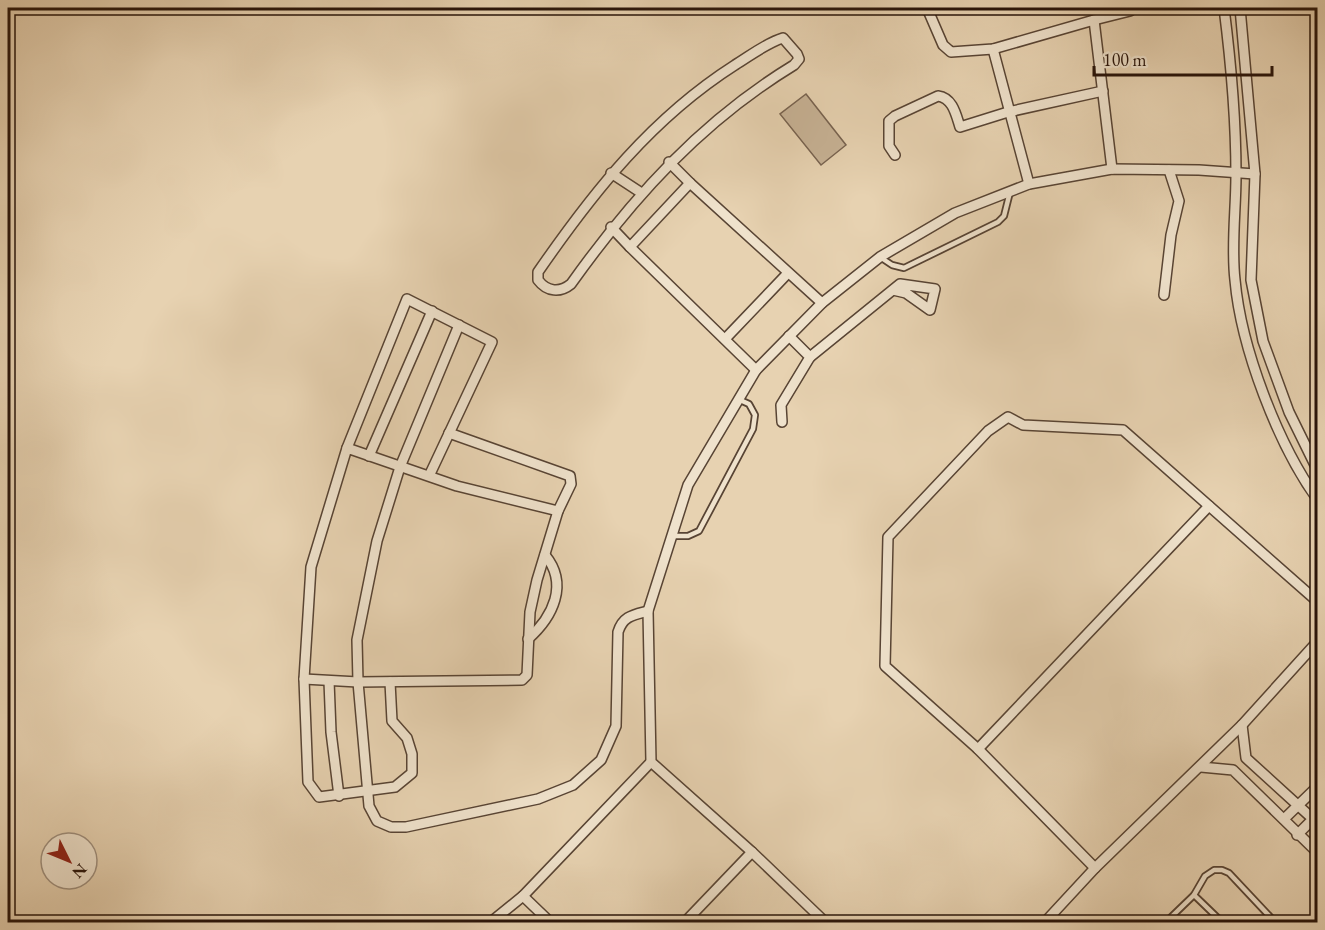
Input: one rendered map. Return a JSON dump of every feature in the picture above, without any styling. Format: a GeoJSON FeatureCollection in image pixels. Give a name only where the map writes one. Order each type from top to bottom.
{"type":"FeatureCollection","features":[{"type":"Feature","properties":{"kind":"street"},"geometry":{"type":"LineString","coordinates":[[927,8],[944,45],[951,52],[993,49],[1094,20],[1117,16],[1130,11],[1131,8]]}},
{"type":"Feature","properties":{"kind":"street"},"geometry":{"type":"LineString","coordinates":[[1224,8],[1230,59],[1236,174],[1235,280],[1247,340],[1272,414],[1306,484],[1317,500]]}},
{"type":"Feature","properties":{"kind":"street"},"geometry":{"type":"LineString","coordinates":[[1240,8],[1247,61],[1255,174],[1251,279],[1263,341],[1289,412],[1317,471]]}},
{"type":"Feature","properties":{"kind":"street"},"geometry":{"type":"LineString","coordinates":[[1094,20],[1112,169]]}},
{"type":"Feature","properties":{"kind":"street"},"geometry":{"type":"LineString","coordinates":[[783,38],[797,54],[798,60],[794,65],[736,104],[669,162],[611,227],[564,290],[555,291],[542,285],[538,280],[538,272],[611,173],[690,97],[776,40],[783,38]]}},
{"type":"Feature","properties":{"kind":"street"},"geometry":{"type":"LineString","coordinates":[[993,49],[1029,184]]}},
{"type":"Feature","properties":{"kind":"street"},"geometry":{"type":"LineString","coordinates":[[895,154],[889,146],[890,121],[895,116],[938,96],[945,97],[950,102],[960,128],[1008,112],[1103,91]]}},
{"type":"Feature","properties":{"kind":"street"},"geometry":{"type":"LineString","coordinates":[[669,162],[822,303]]}},
{"type":"Feature","properties":{"kind":"street"},"geometry":{"type":"LineString","coordinates":[[491,922],[523,896],[651,762],[648,611],[688,485],[756,370],[822,303],[880,257],[954,213],[1029,184],[1112,169],[1255,174]]}},
{"type":"Feature","properties":{"kind":"street"},"geometry":{"type":"LineString","coordinates":[[1164,295],[1171,235],[1179,201],[1169,170]]}},
{"type":"Feature","properties":{"kind":"street"},"geometry":{"type":"LineString","coordinates":[[611,173],[640,192]]}},
{"type":"Feature","properties":{"kind":"street"},"geometry":{"type":"LineString","coordinates":[[630,247],[690,183]]}},
{"type":"Feature","properties":{"kind":"street"},"geometry":{"type":"LineString","coordinates":[[611,227],[756,370]]}},
{"type":"Feature","properties":{"kind":"street"},"geometry":{"type":"LineString","coordinates":[[725,339],[788,273]]}},
{"type":"Feature","properties":{"kind":"street"},"geometry":{"type":"LineString","coordinates":[[782,422],[781,405],[810,357],[900,284],[935,290],[930,310],[906,293],[893,290]]}},
{"type":"Feature","properties":{"kind":"street"},"geometry":{"type":"LineString","coordinates":[[390,682],[392,721],[407,738],[412,754],[412,773],[395,787],[319,797],[308,782],[304,679],[311,567],[347,448],[407,299],[492,342],[430,474]]}},
{"type":"Feature","properties":{"kind":"street"},"geometry":{"type":"LineString","coordinates":[[369,456],[432,311]]}},
{"type":"Feature","properties":{"kind":"street"},"geometry":{"type":"LineString","coordinates":[[459,325],[400,466],[377,541],[357,640],[358,682],[369,806],[377,821],[391,827],[406,827],[538,799],[573,785],[601,760],[616,726],[620,623],[628,616],[648,611]]}},
{"type":"Feature","properties":{"kind":"street"},"geometry":{"type":"LineString","coordinates":[[789,336],[810,357]]}},
{"type":"Feature","properties":{"kind":"street"},"geometry":{"type":"LineString","coordinates":[[1095,868],[978,749],[885,666],[888,537],[988,431],[1008,417],[1023,425],[1123,430],[1317,602]]}},
{"type":"Feature","properties":{"kind":"street"},"geometry":{"type":"LineString","coordinates":[[304,679],[358,682],[522,680],[527,675],[530,612],[558,511],[571,483],[570,476],[449,433]]}},
{"type":"Feature","properties":{"kind":"street"},"geometry":{"type":"LineString","coordinates":[[347,448],[430,474],[457,486],[558,511]]}},
{"type":"Feature","properties":{"kind":"street"},"geometry":{"type":"LineString","coordinates":[[978,749],[1209,506]]}},
{"type":"Feature","properties":{"kind":"street"},"geometry":{"type":"LineString","coordinates":[[528,639],[544,624],[553,610],[558,587],[554,569],[545,555]]}},
{"type":"Feature","properties":{"kind":"street"},"geometry":{"type":"LineString","coordinates":[[1045,922],[1095,868],[1242,725],[1317,640]]}},
{"type":"Feature","properties":{"kind":"street"},"geometry":{"type":"LineString","coordinates":[[329,681],[331,732],[339,796]]}},
{"type":"Feature","properties":{"kind":"street"},"geometry":{"type":"LineString","coordinates":[[1242,725],[1246,758],[1316,819],[1297,835]]}},
{"type":"Feature","properties":{"kind":"street"},"geometry":{"type":"LineString","coordinates":[[1233,770],[1246,758]]}},
{"type":"Feature","properties":{"kind":"street"},"geometry":{"type":"LineString","coordinates":[[651,762],[752,852],[825,922]]}},
{"type":"Feature","properties":{"kind":"street"},"geometry":{"type":"LineString","coordinates":[[1201,767],[1233,770],[1317,853]]}},
{"type":"Feature","properties":{"kind":"street"},"geometry":{"type":"LineString","coordinates":[[1284,819],[1317,786]]}},
{"type":"Feature","properties":{"kind":"street"},"geometry":{"type":"LineString","coordinates":[[685,922],[752,852]]}},
{"type":"Feature","properties":{"kind":"street"},"geometry":{"type":"LineString","coordinates":[[523,896],[550,922]]}},
{"type":"Feature","properties":{"kind":"lane"},"geometry":{"type":"LineString","coordinates":[[880,257],[892,265],[904,268],[987,227],[1004,216],[1010,192]]}},
{"type":"Feature","properties":{"kind":"lane"},"geometry":{"type":"LineString","coordinates":[[672,536],[688,536],[699,531],[753,429],[755,415],[749,404],[740,400]]}},
{"type":"Feature","properties":{"kind":"lane"},"geometry":{"type":"LineString","coordinates":[[1166,922],[1194,895],[1205,876],[1214,870],[1229,873],[1275,922]]}},
{"type":"Feature","properties":{"kind":"lane"},"geometry":{"type":"LineString","coordinates":[[1194,895],[1222,922]]}},
{"type":"Feature","properties":{"kind":"shaded area"},"geometry":{"type":"Polygon","coordinates":[[[806,94],[846,145],[821,165],[780,114],[806,94]]]}}]}
